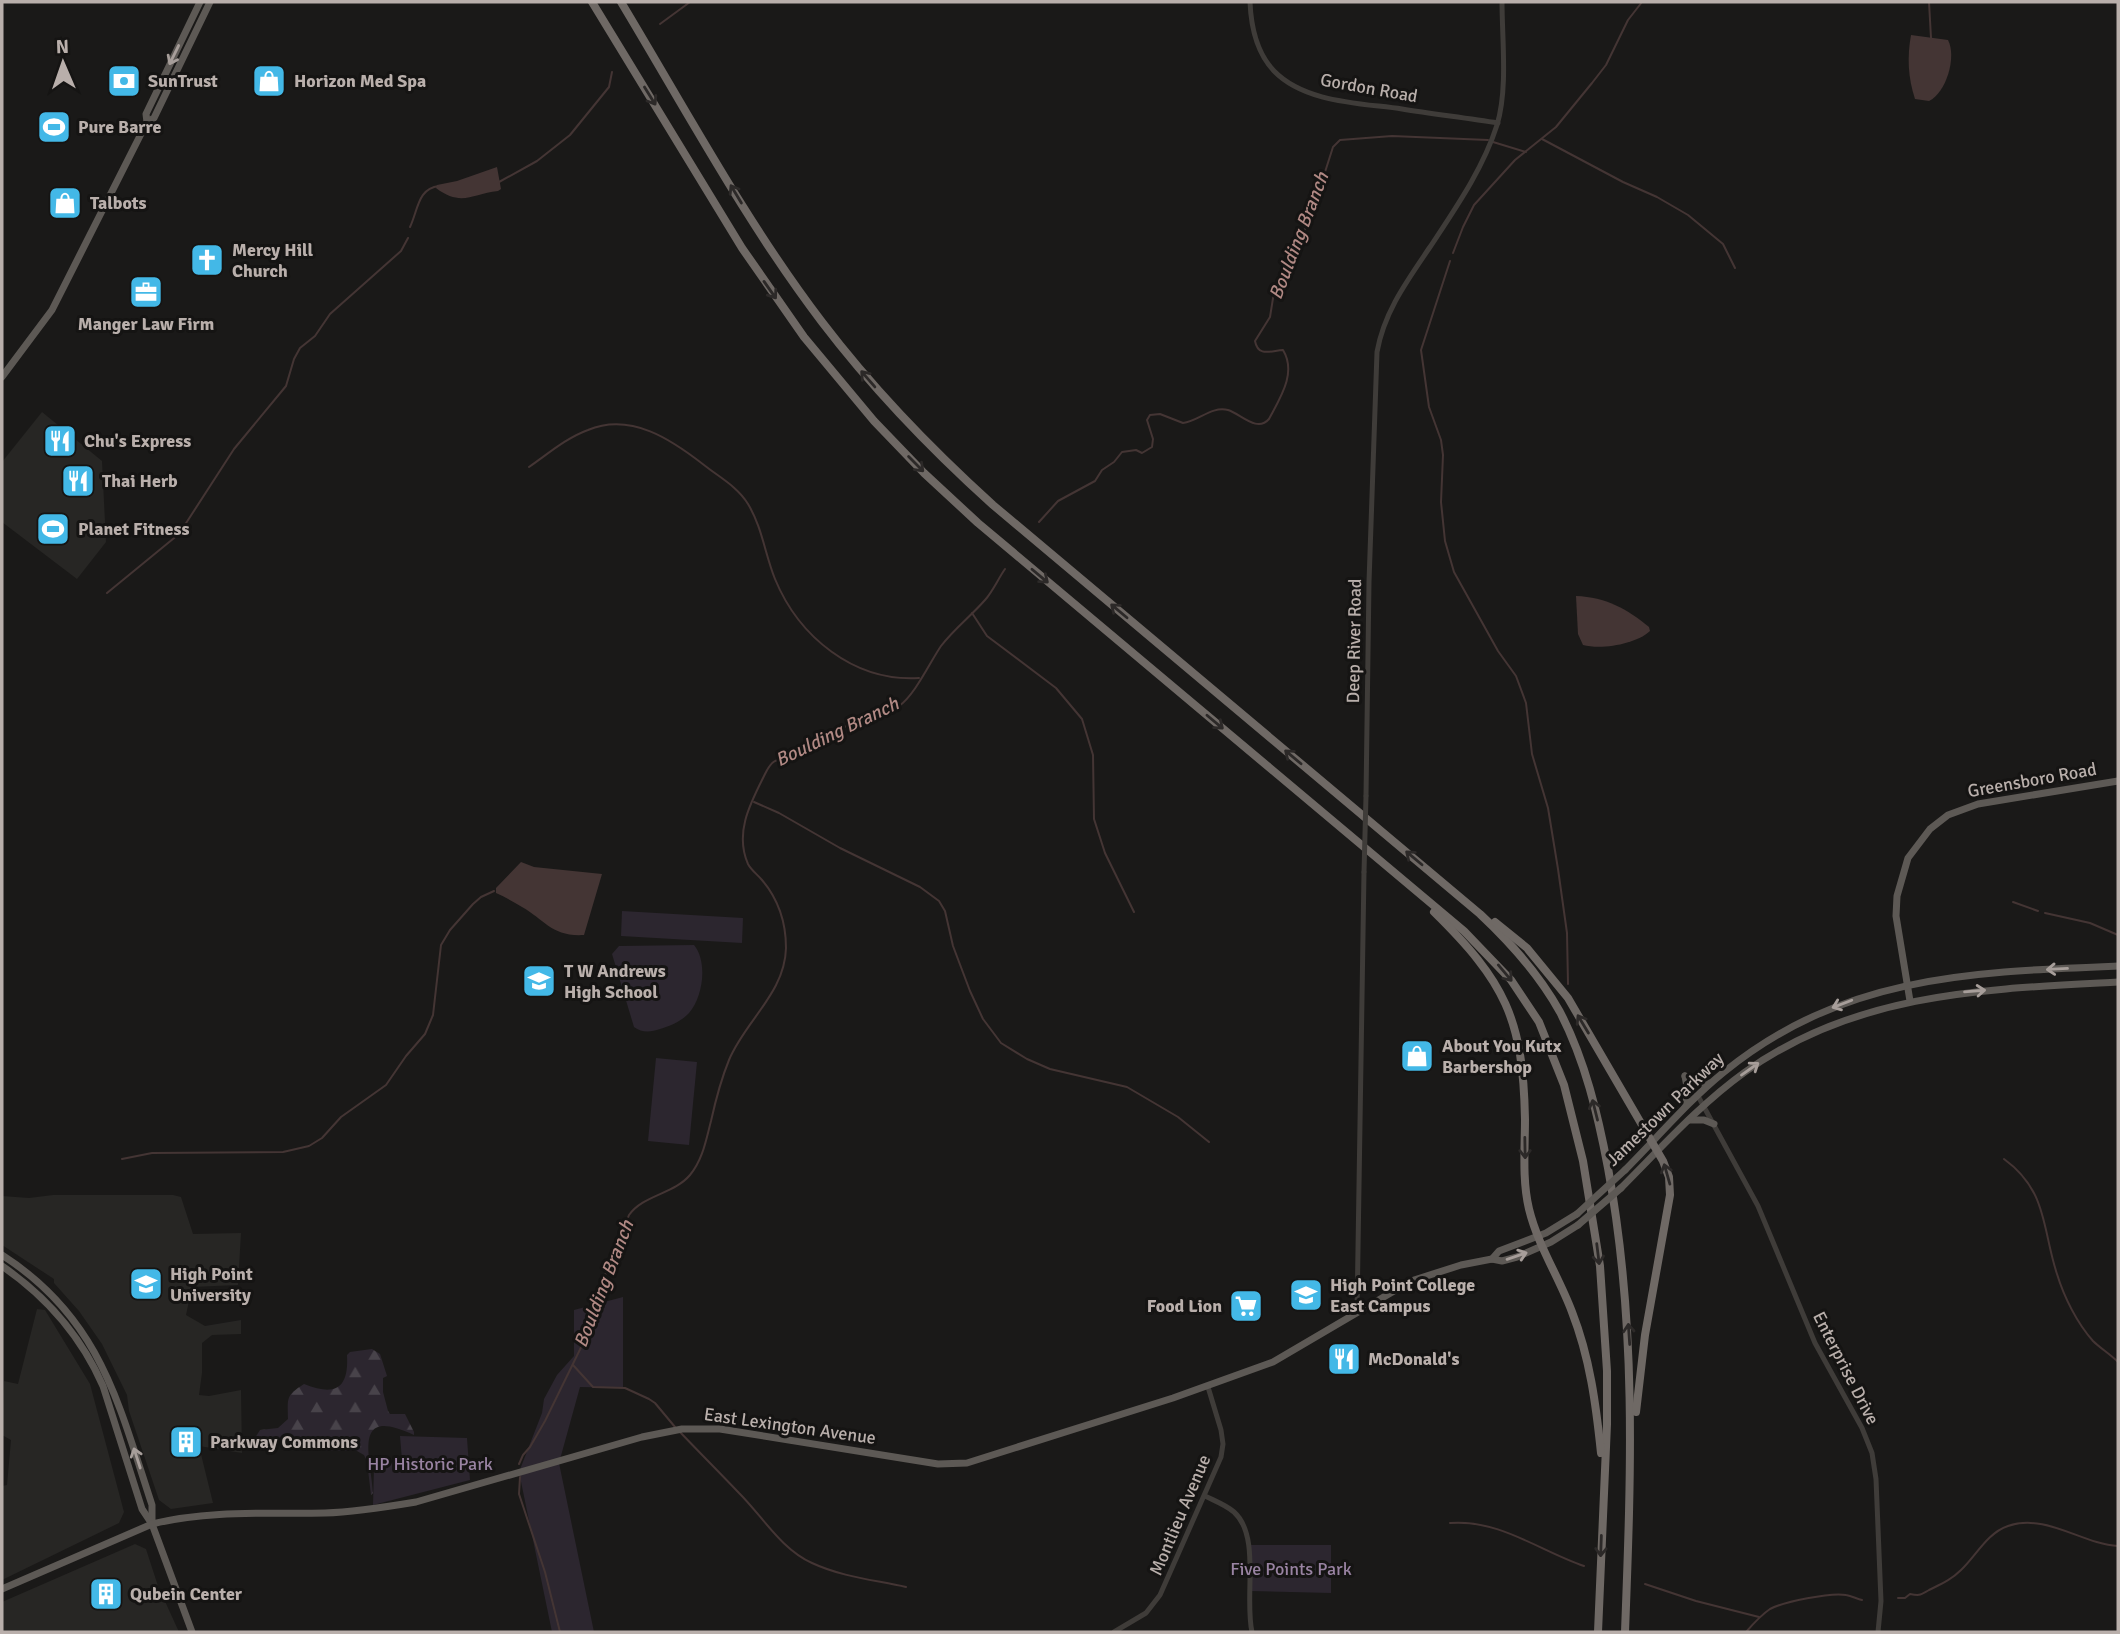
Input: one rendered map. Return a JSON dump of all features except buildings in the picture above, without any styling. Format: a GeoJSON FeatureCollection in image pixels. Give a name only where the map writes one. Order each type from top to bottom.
{"type":"FeatureCollection","features":[{"type":"Feature","properties":{"kind":"highway"},"geometry":{"type":"LineString","coordinates":[[592,2],[755,268],[812,346],[874,421],[924,473],[978,523],[1464,931],[1501,967],[1530,1008],[1559,1069],[1580,1149],[1600,1266],[1607,1371],[1598,1632]]}},
{"type":"Feature","properties":{"kind":"highway"},"geometry":{"type":"LineString","coordinates":[[621,2],[781,265],[845,351],[908,423],[1011,521],[1466,902],[1512,946],[1541,981],[1567,1028],[1587,1078],[1606,1157],[1623,1263],[1630,1357],[1632,1452],[1625,1632]]}},
{"type":"Feature","properties":{"kind":"highway"},"geometry":{"type":"LineString","coordinates":[[1400,877],[1477,956],[1508,1008],[1523,1069],[1526,1193],[1542,1247],[1568,1301],[1589,1364],[1604,1478]]}},
{"type":"Feature","properties":{"kind":"highway"},"geometry":{"type":"LineString","coordinates":[[1466,902],[1516,938],[1555,980],[1653,1141],[1668,1172],[1670,1188],[1644,1335],[1632,1452]]}},
{"type":"Feature","properties":{"kind":"main road"},"geometry":{"type":"LineString","coordinates":[[2,377],[52,310],[146,122],[146,114],[200,2]]}},
{"type":"Feature","properties":{"kind":"main road"},"geometry":{"type":"LineString","coordinates":[[146,122],[154,118],[210,2]]}},
{"type":"Feature","properties":{"kind":"main road","name":"Greensboro Road"},"geometry":{"type":"LineString","coordinates":[[1910,1001],[1898,926],[1897,896],[1908,858],[1930,829],[1948,815],[1978,804],[2118,781]]}},
{"type":"Feature","properties":{"kind":"main road","name":"Jamestown Parkway"},"geometry":{"type":"LineString","coordinates":[[1492,1259],[1499,1251],[1538,1236],[1577,1214],[1625,1170],[1710,1083],[1753,1050],[1802,1021],[1851,1000],[1907,984],[1974,974],[2118,966]]}},
{"type":"Feature","properties":{"kind":"main road","name":"Jamestown Parkway"},"geometry":{"type":"LineString","coordinates":[[1357,1312],[1421,1278],[1492,1259],[1503,1261],[1542,1247],[1600,1209],[1688,1120],[1746,1071],[1793,1043],[1857,1015],[1910,1001],[1976,991],[2118,982]]}},
{"type":"Feature","properties":{"kind":"main road"},"geometry":{"type":"LineString","coordinates":[[1684,1108],[1688,1087],[1685,1076],[1697,1083],[1710,1083]]}},
{"type":"Feature","properties":{"kind":"main road"},"geometry":{"type":"LineString","coordinates":[[1688,1120],[1704,1120],[1714,1124]]}},
{"type":"Feature","properties":{"kind":"main road"},"geometry":{"type":"LineString","coordinates":[[2,1255],[40,1283],[67,1311],[114,1392],[152,1505],[152,1524],[192,1632]]}},
{"type":"Feature","properties":{"kind":"main road"},"geometry":{"type":"LineString","coordinates":[[2,1264],[33,1283],[40,1283]]}},
{"type":"Feature","properties":{"kind":"main road"},"geometry":{"type":"LineString","coordinates":[[2,1264],[39,1294],[89,1348]]}},
{"type":"Feature","properties":{"kind":"main road"},"geometry":{"type":"LineString","coordinates":[[39,1294],[44,1293],[57,1307],[67,1311]]}},
{"type":"Feature","properties":{"kind":"main road","name":"East Lexington Avenue"},"geometry":{"type":"LineString","coordinates":[[2,1589],[152,1524],[204,1515],[327,1513],[394,1506],[428,1499],[642,1437],[682,1429],[720,1429],[954,1465],[1208,1387],[1273,1362],[1357,1312]]}},
{"type":"Feature","properties":{"kind":"street","name":"Gordon Road"},"geometry":{"type":"LineString","coordinates":[[1251,2],[1252,26],[1259,49],[1274,71],[1298,88],[1333,98],[1498,123]]}},
{"type":"Feature","properties":{"kind":"street","name":"Deep River Road"},"geometry":{"type":"LineString","coordinates":[[1357,1312],[1364,1026],[1369,582],[1377,352],[1392,307],[1457,205],[1498,123],[1502,100],[1502,2]]}},
{"type":"Feature","properties":{"kind":"street","name":"Enterprise Drive"},"geometry":{"type":"LineString","coordinates":[[1698,1096],[1765,1222],[1815,1343],[1862,1428],[1872,1453],[1876,1479],[1880,1577],[1878,1632]]}},
{"type":"Feature","properties":{"kind":"street","name":"Montlieu Avenue"},"geometry":{"type":"LineString","coordinates":[[1114,1632],[1140,1617],[1155,1604],[1220,1463],[1223,1444],[1221,1430],[1208,1387]]}},
{"type":"Feature","properties":{"kind":"street"},"geometry":{"type":"LineString","coordinates":[[1205,1496],[1234,1512],[1245,1529],[1249,1547],[1249,1612],[1252,1632]]}},
{"type":"Feature","properties":{"kind":"shaded area"},"geometry":{"type":"Polygon","coordinates":[[[1911,35],[1948,40],[1950,47],[1950,65],[1945,83],[1929,101],[1915,99],[1909,67],[1911,35]]]}},
{"type":"Feature","properties":{"kind":"shaded area"},"geometry":{"type":"Polygon","coordinates":[[[497,167],[501,189],[498,191],[460,198],[436,188],[437,185],[497,167]]]}},
{"type":"Feature","properties":{"kind":"shaded area"},"geometry":{"type":"Polygon","coordinates":[[[42,412],[102,461],[106,542],[77,579],[2,522],[2,462],[42,412]]]}},
{"type":"Feature","properties":{"kind":"shaded area"},"geometry":{"type":"Polygon","coordinates":[[[1576,596],[1616,605],[1649,627],[1650,631],[1644,636],[1618,645],[1583,645],[1578,634],[1576,596]]]}},
{"type":"Feature","properties":{"kind":"shaded area"},"geometry":{"type":"Polygon","coordinates":[[[521,862],[534,867],[602,874],[584,935],[556,930],[496,893],[496,888],[521,862]]]}},
{"type":"Feature","properties":{"kind":"shaded area","name":"High Point University"},"geometry":{"type":"Polygon","coordinates":[[[53,1195],[173,1195],[181,1197],[193,1234],[241,1233],[238,1285],[192,1287],[186,1315],[205,1326],[241,1320],[241,1334],[212,1335],[202,1343],[199,1395],[209,1396],[241,1390],[242,1453],[199,1446],[213,1503],[171,1509],[159,1500],[129,1411],[127,1395],[102,1344],[79,1311],[54,1283],[54,1279],[2,1245],[2,1196],[29,1198],[53,1195]]]}},
{"type":"Feature","properties":{"kind":"shaded area"},"geometry":{"type":"Polygon","coordinates":[[[37,1309],[45,1310],[90,1384],[124,1512],[119,1523],[2,1580],[2,1486],[7,1485],[11,1440],[2,1435],[4,1381],[18,1384],[37,1309]]]}},
{"type":"Feature","properties":{"kind":"shaded area"},"geometry":{"type":"Polygon","coordinates":[[[135,1544],[146,1549],[158,1586],[179,1632],[2,1632],[2,1602],[135,1544]]]}},
{"type":"Feature","properties":{"kind":"green space"},"geometry":{"type":"Polygon","coordinates":[[[622,911],[743,918],[742,943],[621,936],[622,911]]]}},
{"type":"Feature","properties":{"kind":"green space"},"geometry":{"type":"Polygon","coordinates":[[[694,945],[701,961],[702,979],[698,998],[689,1013],[676,1023],[657,1030],[643,1031],[634,1027],[612,954],[619,946],[694,945]]]}},
{"type":"Feature","properties":{"kind":"green space"},"geometry":{"type":"Polygon","coordinates":[[[656,1058],[697,1062],[689,1145],[648,1141],[656,1058]]]}},
{"type":"Feature","properties":{"kind":"green space"},"geometry":{"type":"Polygon","coordinates":[[[623,1297],[623,1388],[580,1387],[559,1463],[594,1632],[552,1632],[519,1472],[542,1413],[544,1399],[557,1375],[574,1356],[574,1310],[623,1297]]]}},
{"type":"Feature","properties":{"kind":"green space"},"geometry":{"type":"Polygon","coordinates":[[[372,1349],[380,1354],[387,1376],[383,1378],[383,1392],[388,1411],[390,1414],[405,1414],[414,1435],[394,1427],[381,1426],[373,1430],[368,1450],[373,1493],[371,1495],[367,1461],[364,1455],[357,1451],[312,1450],[282,1439],[255,1438],[260,1430],[278,1428],[288,1419],[289,1398],[298,1388],[304,1384],[324,1390],[338,1387],[346,1375],[347,1355],[350,1352],[372,1349]]]}},
{"type":"Feature","properties":{"kind":"green space","name":"HP Historic Park"},"geometry":{"type":"Polygon","coordinates":[[[400,1436],[467,1438],[470,1480],[373,1505],[374,1467],[402,1460],[400,1436]]]}},
{"type":"Feature","properties":{"kind":"green space","name":"Five Points Park"},"geometry":{"type":"Polygon","coordinates":[[[1251,1545],[1331,1545],[1331,1593],[1250,1591],[1251,1545]]]}},
{"type":"Feature","properties":{"kind":"waterway"},"geometry":{"type":"LineString","coordinates":[[660,24],[690,2]]}},
{"type":"Feature","properties":{"kind":"waterway","name":"Boulding Branch"},"geometry":{"type":"LineString","coordinates":[[1453,253],[1474,205],[1515,160],[1556,127],[1606,65],[1628,20],[1642,2]]}},
{"type":"Feature","properties":{"kind":"waterway"},"geometry":{"type":"LineString","coordinates":[[1929,2],[1931,38]]}},
{"type":"Feature","properties":{"kind":"waterway"},"geometry":{"type":"LineString","coordinates":[[499,182],[537,161],[570,135],[609,87],[612,72]]}},
{"type":"Feature","properties":{"kind":"waterway","name":"Boulding Branch"},"geometry":{"type":"LineString","coordinates":[[1039,522],[1058,501],[1095,481],[1102,470],[1122,452],[1136,450],[1142,453],[1152,447],[1153,439],[1147,420],[1150,415],[1160,414],[1183,423],[1222,409],[1254,423],[1264,423],[1269,419],[1288,376],[1287,359],[1283,350],[1262,351],[1255,341],[1270,317],[1274,292],[1310,219],[1333,147],[1340,140],[1392,136],[1488,140]]}},
{"type":"Feature","properties":{"kind":"waterway"},"geometry":{"type":"LineString","coordinates":[[1542,139],[1688,215],[1723,244],[1735,268]]}},
{"type":"Feature","properties":{"kind":"waterway","name":"Boulding Branch"},"geometry":{"type":"LineString","coordinates":[[1493,142],[1526,152]]}},
{"type":"Feature","properties":{"kind":"waterway"},"geometry":{"type":"LineString","coordinates":[[410,227],[423,195],[439,186]]}},
{"type":"Feature","properties":{"kind":"waterway"},"geometry":{"type":"LineString","coordinates":[[107,593],[179,534],[234,449],[286,386],[300,348],[315,336],[330,314],[401,251],[408,238]]}},
{"type":"Feature","properties":{"kind":"waterway"},"geometry":{"type":"LineString","coordinates":[[1450,261],[1421,350],[1429,407],[1441,440],[1443,455],[1441,502],[1445,541],[1454,572],[1498,651],[1516,676],[1526,703],[1532,754],[1548,808],[1558,869],[1567,933],[1568,984]]}},
{"type":"Feature","properties":{"kind":"waterway"},"geometry":{"type":"LineString","coordinates":[[529,467],[572,437],[604,425],[635,427],[665,438],[728,483],[744,498],[757,522],[775,579],[785,600],[798,620],[814,637],[851,664],[895,677],[919,678]]}},
{"type":"Feature","properties":{"kind":"waterway","name":"Boulding Branch"},"geometry":{"type":"LineString","coordinates":[[519,1464],[545,1421],[590,1329],[600,1288],[629,1215],[642,1203],[676,1186],[694,1169],[703,1149],[729,1060],[779,979],[786,948],[783,921],[777,903],[748,864],[743,840],[746,818],[768,768],[777,760],[798,754],[834,730],[881,715],[905,701],[941,646],[991,593],[1005,569]]}},
{"type":"Feature","properties":{"kind":"waterway"},"geometry":{"type":"LineString","coordinates":[[972,613],[987,636],[1056,688],[1082,719],[1093,755],[1094,819],[1105,853],[1134,912]]}},
{"type":"Feature","properties":{"kind":"waterway"},"geometry":{"type":"LineString","coordinates":[[754,802],[920,887],[939,901],[945,911],[953,946],[970,991],[983,1019],[1001,1043],[1050,1069],[1127,1087],[1178,1117],[1209,1142]]}},
{"type":"Feature","properties":{"kind":"waterway"},"geometry":{"type":"LineString","coordinates":[[122,1159],[152,1153],[283,1152],[309,1146],[322,1138],[341,1117],[386,1085],[425,1034],[433,1015],[441,945],[450,930],[473,904],[494,891]]}},
{"type":"Feature","properties":{"kind":"waterway"},"geometry":{"type":"LineString","coordinates":[[2013,902],[2038,911]]}},
{"type":"Feature","properties":{"kind":"waterway"},"geometry":{"type":"LineString","coordinates":[[2045,913],[2090,923],[2118,935]]}},
{"type":"Feature","properties":{"kind":"waterway"},"geometry":{"type":"LineString","coordinates":[[2004,1159],[2029,1184],[2036,1198],[2060,1283],[2076,1318],[2093,1341],[2118,1362]]}},
{"type":"Feature","properties":{"kind":"waterway"},"geometry":{"type":"LineString","coordinates":[[573,1365],[593,1387],[625,1388],[649,1399],[675,1427]]}},
{"type":"Feature","properties":{"kind":"waterway"},"geometry":{"type":"LineString","coordinates":[[679,1431],[782,1541],[801,1557],[835,1572],[906,1587]]}},
{"type":"Feature","properties":{"kind":"waterway","name":"Boulding Branch"},"geometry":{"type":"LineString","coordinates":[[520,1477],[519,1494],[545,1572],[560,1632]]}},
{"type":"Feature","properties":{"kind":"waterway"},"geometry":{"type":"LineString","coordinates":[[1450,1523],[1468,1523],[1502,1531],[1584,1566]]}},
{"type":"Feature","properties":{"kind":"waterway"},"geometry":{"type":"LineString","coordinates":[[1898,1598],[1922,1594],[1950,1579],[1988,1539],[2008,1526],[2036,1523],[2118,1546]]}},
{"type":"Feature","properties":{"kind":"waterway"},"geometry":{"type":"LineString","coordinates":[[1645,1584],[1696,1601],[1759,1617]]}},
{"type":"Feature","properties":{"kind":"waterway"},"geometry":{"type":"LineString","coordinates":[[1746,1632],[1767,1611],[1785,1603],[1839,1594],[1862,1600]]}},
{"type":"Feature","properties":{"kind":"place","name":"SunTrust"},"geometry":{"type":"Point","coordinates":[124,81]}},
{"type":"Feature","properties":{"kind":"place","name":"Horizon Med Spa"},"geometry":{"type":"Point","coordinates":[269,81]}},
{"type":"Feature","properties":{"kind":"place","name":"Pure Barre"},"geometry":{"type":"Point","coordinates":[54,127]}},
{"type":"Feature","properties":{"kind":"place","name":"Talbots"},"geometry":{"type":"Point","coordinates":[65,203]}},
{"type":"Feature","properties":{"kind":"place","name":"Mercy Hill Church"},"geometry":{"type":"Point","coordinates":[207,260]}},
{"type":"Feature","properties":{"kind":"place","name":"Manger Law Firm"},"geometry":{"type":"Point","coordinates":[146,292]}},
{"type":"Feature","properties":{"kind":"place","name":"Chu's Express"},"geometry":{"type":"Point","coordinates":[60,441]}},
{"type":"Feature","properties":{"kind":"place","name":"Thai Herb"},"geometry":{"type":"Point","coordinates":[78,481]}},
{"type":"Feature","properties":{"kind":"place","name":"Planet Fitness"},"geometry":{"type":"Point","coordinates":[53,529]}},
{"type":"Feature","properties":{"kind":"place","name":"T W Andrews High School"},"geometry":{"type":"Point","coordinates":[539,981]}},
{"type":"Feature","properties":{"kind":"place","name":"About You Kutx Barbershop"},"geometry":{"type":"Point","coordinates":[1417,1056]}},
{"type":"Feature","properties":{"kind":"place","name":"High Point University"},"geometry":{"type":"Point","coordinates":[146,1284]}},
{"type":"Feature","properties":{"kind":"place","name":"High Point College East Campus"},"geometry":{"type":"Point","coordinates":[1306,1295]}},
{"type":"Feature","properties":{"kind":"place","name":"Food Lion"},"geometry":{"type":"Point","coordinates":[1246,1306]}},
{"type":"Feature","properties":{"kind":"place","name":"McDonald's"},"geometry":{"type":"Point","coordinates":[1344,1359]}},
{"type":"Feature","properties":{"kind":"place","name":"Parkway Commons"},"geometry":{"type":"Point","coordinates":[186,1442]}},
{"type":"Feature","properties":{"kind":"place","name":"Qubein Center"},"geometry":{"type":"Point","coordinates":[106,1594]}}]}
